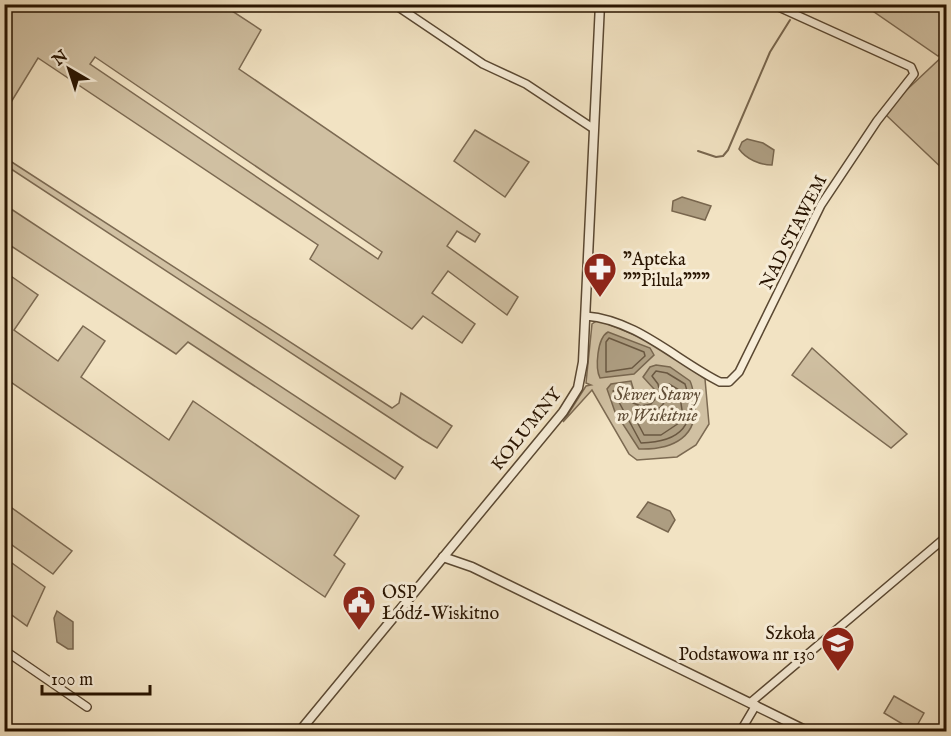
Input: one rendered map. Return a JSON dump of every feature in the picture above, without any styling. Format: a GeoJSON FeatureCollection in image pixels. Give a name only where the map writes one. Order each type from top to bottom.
{"type":"FeatureCollection","features":[{"type":"Feature","properties":{"kind":"street"},"geometry":{"type":"LineString","coordinates":[[394,4],[483,64],[526,84],[594,129]]}},
{"type":"Feature","properties":{"kind":"street","name":"KOLUMNY"},"geometry":{"type":"LineString","coordinates":[[299,732],[563,412],[577,392],[582,373],[586,316],[600,4]]}},
{"type":"Feature","properties":{"kind":"street","name":"NAD STAWEM"},"geometry":{"type":"LineString","coordinates":[[586,316],[615,324],[656,342],[717,381],[729,382],[739,372],[821,205],[881,116],[914,74],[911,67],[772,4]]}},
{"type":"Feature","properties":{"kind":"street"},"geometry":{"type":"LineString","coordinates":[[740,732],[753,704],[946,537]]}},
{"type":"Feature","properties":{"kind":"street"},"geometry":{"type":"LineString","coordinates":[[443,557],[471,567],[809,732]]}},
{"type":"Feature","properties":{"kind":"street"},"geometry":{"type":"LineString","coordinates":[[4,650],[87,707]]}},
{"type":"Feature","properties":{"kind":"green space"},"geometry":{"type":"Polygon","coordinates":[[[5,4],[223,5],[261,30],[239,69],[480,234],[475,242],[457,231],[447,246],[518,297],[507,315],[448,271],[432,293],[475,324],[462,343],[423,316],[412,329],[310,259],[318,245],[38,58],[5,112],[5,4]],[[95,57],[90,64],[378,259],[382,252],[95,57]]]}},
{"type":"Feature","properties":{"kind":"green space"},"geometry":{"type":"Polygon","coordinates":[[[864,5],[946,5],[946,48],[938,56],[864,5]]]}},
{"type":"Feature","properties":{"kind":"green space"},"geometry":{"type":"Polygon","coordinates":[[[946,53],[946,172],[886,115],[898,98],[946,53]]]}},
{"type":"Feature","properties":{"kind":"green space"},"geometry":{"type":"Polygon","coordinates":[[[475,130],[529,162],[505,197],[454,161],[475,130]]]}},
{"type":"Feature","properties":{"kind":"green space"},"geometry":{"type":"Polygon","coordinates":[[[4,157],[392,408],[399,403],[401,393],[452,426],[437,448],[422,439],[5,165],[4,157]]]}},
{"type":"Feature","properties":{"kind":"green space"},"geometry":{"type":"Polygon","coordinates":[[[5,205],[403,467],[395,479],[188,342],[176,354],[5,242],[5,205]]]}},
{"type":"Feature","properties":{"kind":"green space"},"geometry":{"type":"Polygon","coordinates":[[[5,272],[38,295],[14,330],[58,361],[83,326],[105,341],[81,377],[169,440],[193,401],[359,516],[334,555],[345,564],[325,597],[5,378],[5,272]]]}},
{"type":"Feature","properties":{"kind":"green space","name":"Skwer Stawy w Wiskitnie"},"geometry":{"type":"Polygon","coordinates":[[[598,320],[652,342],[705,379],[709,424],[696,445],[677,457],[637,460],[629,454],[592,390],[563,422],[586,386],[591,385],[586,383],[592,324],[598,320]]]}},
{"type":"Feature","properties":{"kind":"green space"},"geometry":{"type":"Polygon","coordinates":[[[812,348],[907,434],[891,448],[792,375],[812,348]]]}},
{"type":"Feature","properties":{"kind":"green space"},"geometry":{"type":"Polygon","coordinates":[[[5,503],[72,551],[53,574],[5,540],[5,503]]]}},
{"type":"Feature","properties":{"kind":"green space"},"geometry":{"type":"Polygon","coordinates":[[[5,558],[45,587],[27,626],[5,610],[5,558]]]}},
{"type":"Feature","properties":{"kind":"green space"},"geometry":{"type":"Polygon","coordinates":[[[894,696],[924,713],[914,731],[884,713],[894,696]]]}},
{"type":"Feature","properties":{"kind":"water"},"geometry":{"type":"Polygon","coordinates":[[[747,139],[763,143],[774,150],[772,165],[754,161],[742,153],[739,149],[742,142],[747,139]]]}},
{"type":"Feature","properties":{"kind":"water"},"geometry":{"type":"Polygon","coordinates":[[[682,197],[711,206],[705,220],[672,211],[673,201],[682,197]]]}},
{"type":"Feature","properties":{"kind":"water"},"geometry":{"type":"Polygon","coordinates":[[[608,332],[650,348],[654,355],[634,374],[600,378],[598,373],[599,347],[604,335],[608,332]]]}},
{"type":"Feature","properties":{"kind":"water"},"geometry":{"type":"Polygon","coordinates":[[[656,365],[670,367],[690,381],[695,412],[693,423],[682,439],[673,444],[639,449],[615,412],[607,389],[611,384],[631,381],[636,398],[648,399],[654,394],[654,389],[643,377],[650,367],[656,365]]]}},
{"type":"Feature","properties":{"kind":"water"},"geometry":{"type":"Polygon","coordinates":[[[648,502],[670,511],[675,520],[668,532],[637,517],[648,502]]]}},
{"type":"Feature","properties":{"kind":"water"},"geometry":{"type":"Polygon","coordinates":[[[57,611],[73,622],[73,649],[68,649],[57,642],[54,618],[57,611]]]}},
{"type":"Feature","properties":{"kind":"waterway"},"geometry":{"type":"LineString","coordinates":[[795,11],[798,4]]}},
{"type":"Feature","properties":{"kind":"waterway"},"geometry":{"type":"LineString","coordinates":[[698,151],[716,157],[723,156],[728,150],[770,52],[790,20]]}},
{"type":"Feature","properties":{"kind":"place","name":"\"Apteka \"\"Pilula\"\"\""},"geometry":{"type":"Point","coordinates":[600,298]}},
{"type":"Feature","properties":{"kind":"place","name":"OSP Łódź-Wiskitno"},"geometry":{"type":"Point","coordinates":[359,631]}},
{"type":"Feature","properties":{"kind":"place","name":"Szkoła Podstawowa nr 130"},"geometry":{"type":"Point","coordinates":[838,672]}}]}
